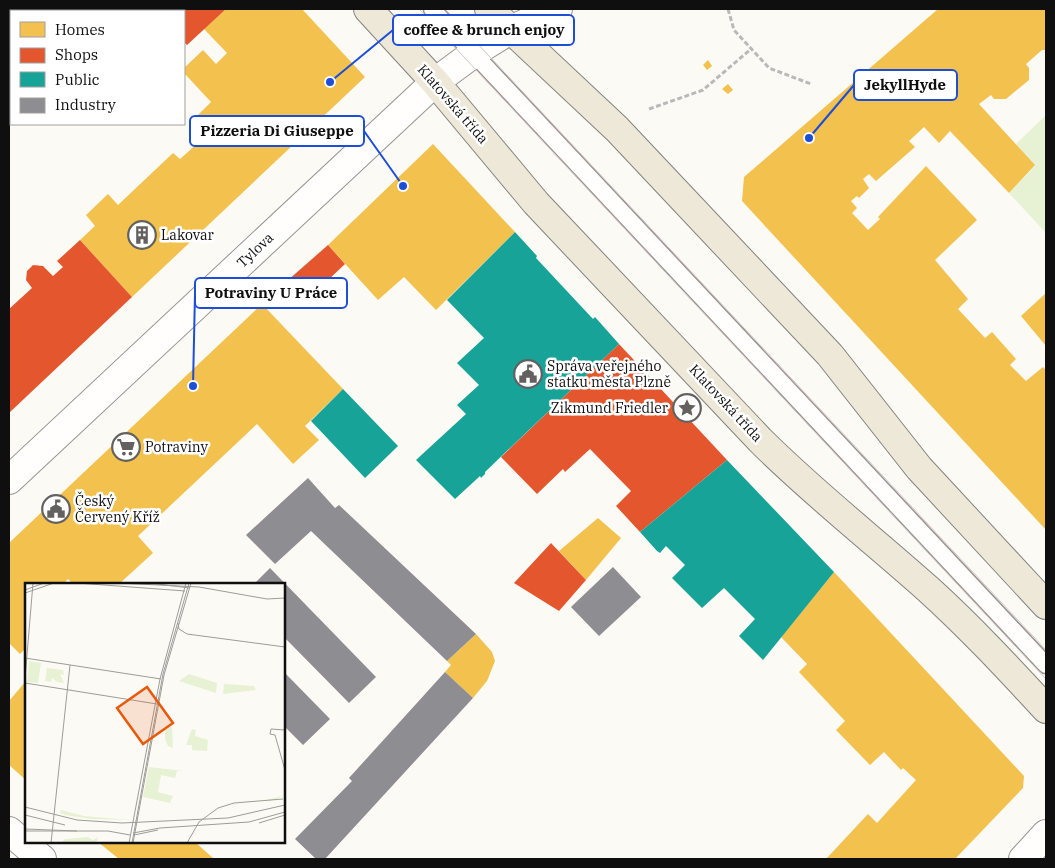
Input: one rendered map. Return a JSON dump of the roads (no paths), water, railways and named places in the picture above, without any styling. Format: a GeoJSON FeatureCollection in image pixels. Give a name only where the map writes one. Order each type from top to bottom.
{"type":"FeatureCollection","features":[{"type":"Feature","properties":{"kind":"main road","name":"Klatovská třída"},"geometry":{"type":"LineString","coordinates":[[368,9],[435,82],[536,202],[760,440],[799,478],[896,560],[965,623],[1046,708]]}},
{"type":"Feature","properties":{"kind":"main road"},"geometry":{"type":"LineString","coordinates":[[490,9],[510,30],[617,129],[830,356],[919,468],[1046,605]]}},
{"type":"Feature","properties":{"kind":"street","name":"Tylova"},"geometry":{"type":"LineString","coordinates":[[9,480],[435,82],[474,53],[510,30],[558,9]]}},
{"type":"Feature","properties":{"kind":"street"},"geometry":{"type":"LineString","coordinates":[[9,831],[42,859]]}},
{"type":"Feature","properties":{"kind":"street"},"geometry":{"type":"LineString","coordinates":[[1023,859],[1046,834]]}},
{"type":"Feature","properties":{"kind":"lane"},"geometry":{"type":"LineString","coordinates":[[432,9],[1046,665]]}},
{"type":"Feature","properties":{"kind":"tram line"},"geometry":{"type":"LineString","coordinates":[[419,9],[1046,679]]}},
{"type":"Feature","properties":{"kind":"tram line"},"geometry":{"type":"LineString","coordinates":[[445,9],[1046,650]]}},
{"type":"Feature","properties":{"kind":"place","name":"coffee & brunch enjoy"},"geometry":{"type":"Point","coordinates":[330,82]}},
{"type":"Feature","properties":{"kind":"place","name":"JekyllHyde"},"geometry":{"type":"Point","coordinates":[809,138]}},
{"type":"Feature","properties":{"kind":"place","name":"Pizzeria Di Giuseppe"},"geometry":{"type":"Point","coordinates":[403,186]}},
{"type":"Feature","properties":{"kind":"place","name":"Lakovar"},"geometry":{"type":"Point","coordinates":[142,235]}},
{"type":"Feature","properties":{"kind":"place","name":"Správa veřejného statku města Plzně"},"geometry":{"type":"Point","coordinates":[528,374]}},
{"type":"Feature","properties":{"kind":"place","name":"Potraviny U Práce"},"geometry":{"type":"Point","coordinates":[193,386]}},
{"type":"Feature","properties":{"kind":"place","name":"Zikmund Friedler"},"geometry":{"type":"Point","coordinates":[687,408]}},
{"type":"Feature","properties":{"kind":"place","name":"Potraviny"},"geometry":{"type":"Point","coordinates":[126,447]}},
{"type":"Feature","properties":{"kind":"place","name":"Český Červený Kříž"},"geometry":{"type":"Point","coordinates":[56,509]}}]}
